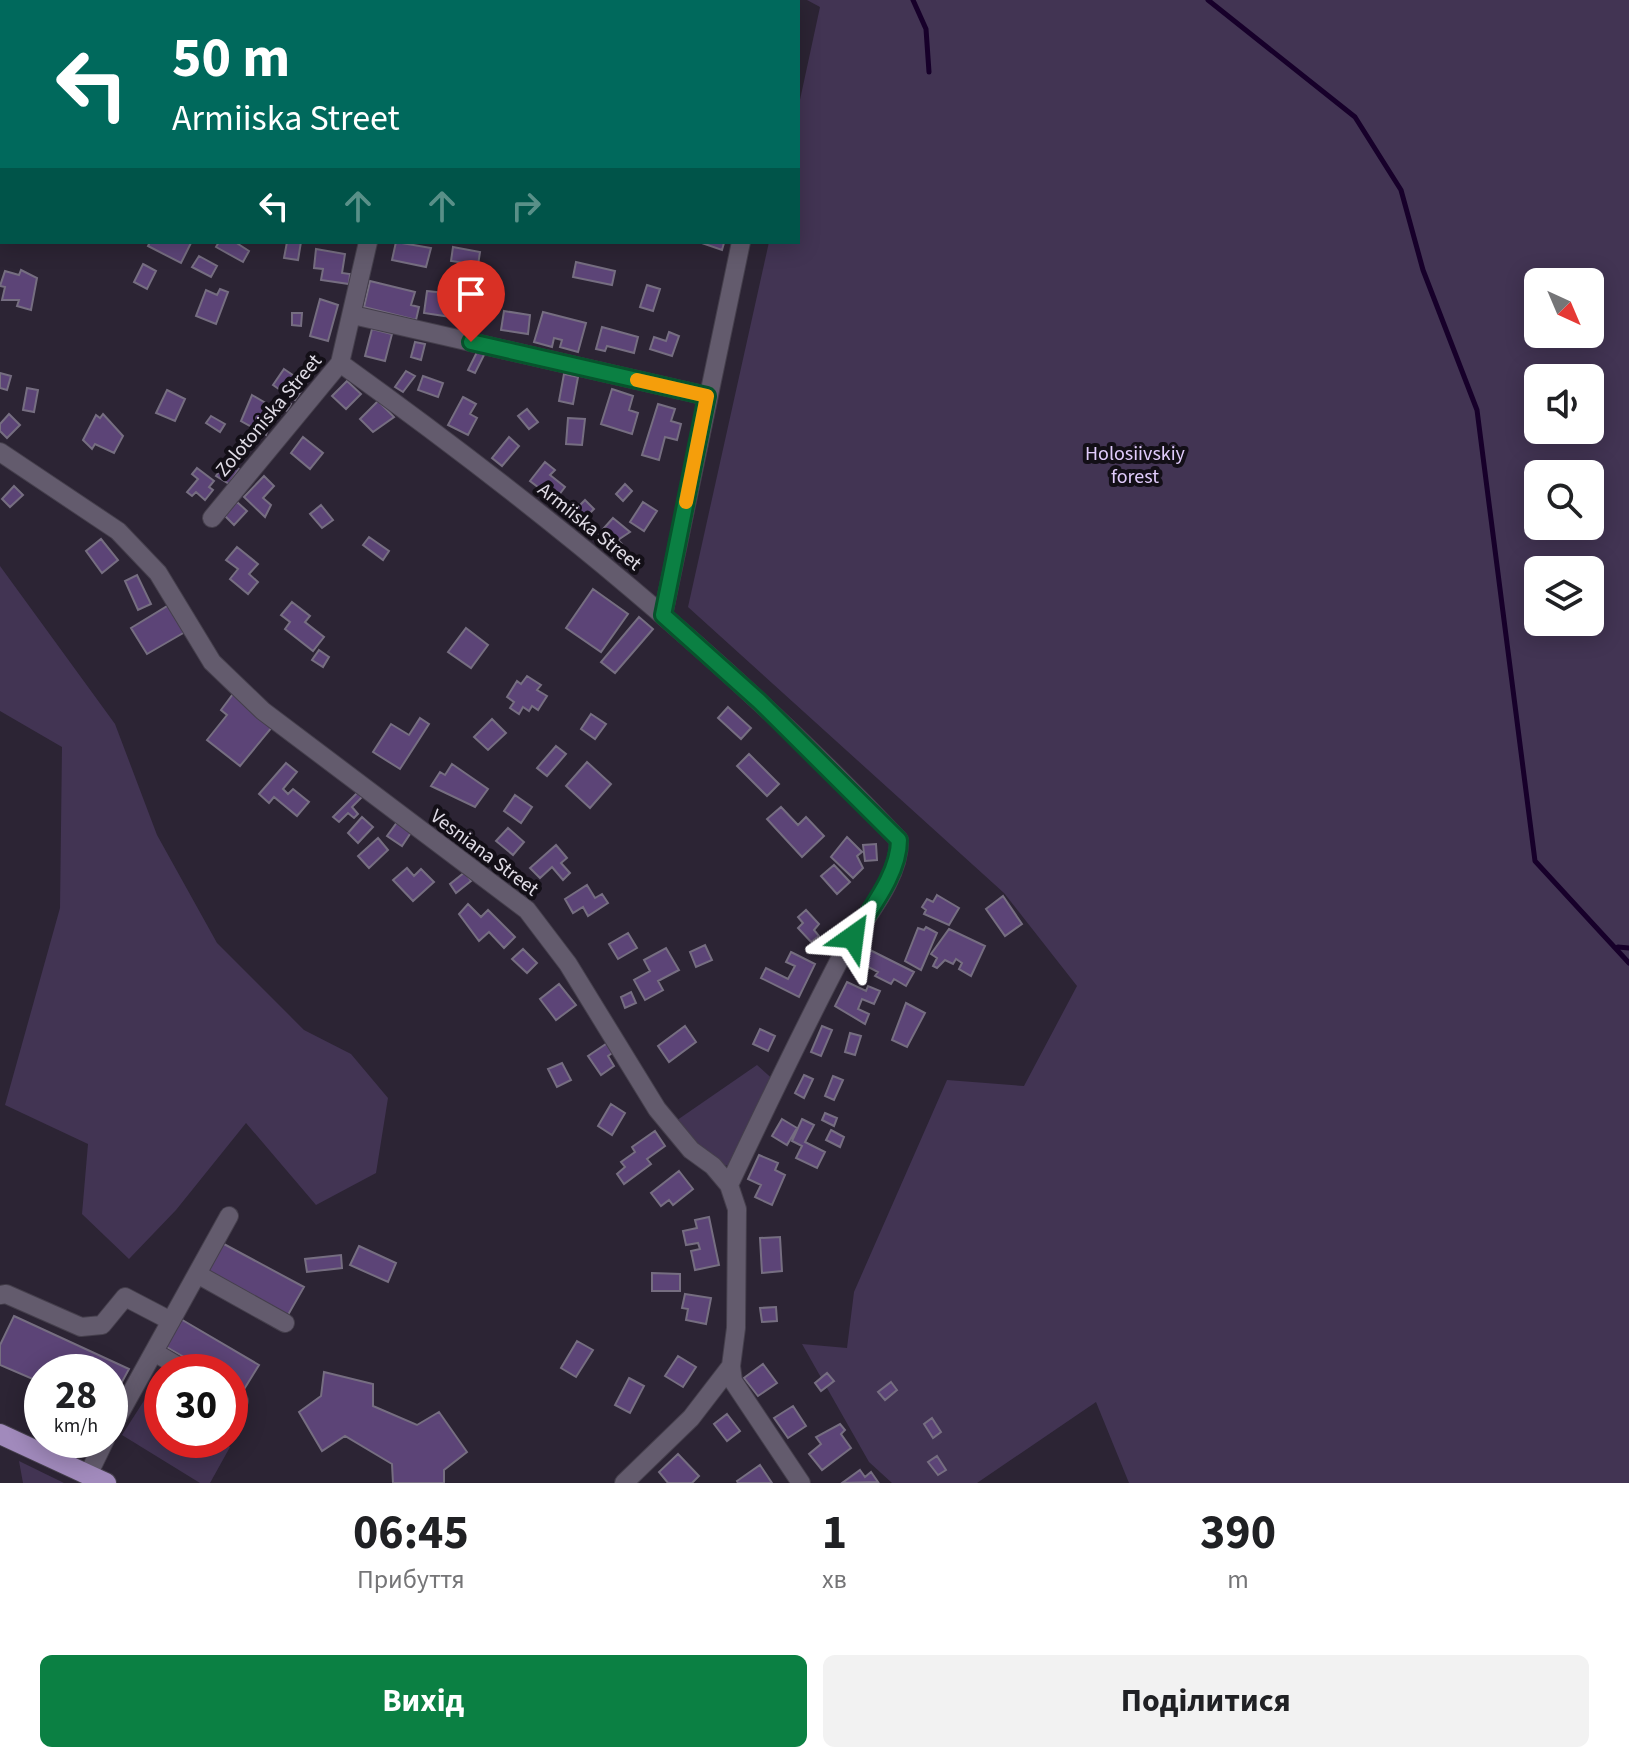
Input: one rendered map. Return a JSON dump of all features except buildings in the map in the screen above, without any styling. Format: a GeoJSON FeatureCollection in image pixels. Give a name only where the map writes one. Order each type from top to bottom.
{"type":"FeatureCollection","features":[{"type":"Feature","properties":{"kind":"main road"},"geometry":{"type":"LineString","coordinates":[[0,1434],[97,1479]]}},
{"type":"Feature","properties":{"kind":"street","name":"Zolotoniska Street"},"geometry":{"type":"LineString","coordinates":[[212,518],[340,363],[368,244]]}},
{"type":"Feature","properties":{"kind":"street"},"geometry":{"type":"LineString","coordinates":[[663,615],[741,244]]}},
{"type":"Feature","properties":{"kind":"street"},"geometry":{"type":"LineString","coordinates":[[353,315],[707,396]]}},
{"type":"Feature","properties":{"kind":"street","name":"Armiiska Street"},"geometry":{"type":"LineString","coordinates":[[340,363],[473,459],[663,615],[759,701],[899,840],[899,853],[890,874],[842,957],[729,1185]]}},
{"type":"Feature","properties":{"kind":"street","name":"Vesniana Street"},"geometry":{"type":"LineString","coordinates":[[3,452],[118,531],[158,573],[212,662],[263,711],[527,910],[568,964],[657,1109],[691,1150],[713,1166],[729,1185]]}},
{"type":"Feature","properties":{"kind":"street"},"geometry":{"type":"LineString","coordinates":[[729,1185],[737,1209],[733,1381],[756,1420],[801,1483]]}},
{"type":"Feature","properties":{"kind":"street"},"geometry":{"type":"LineString","coordinates":[[128,1399],[229,1216]]}},
{"type":"Feature","properties":{"kind":"street"},"geometry":{"type":"LineString","coordinates":[[197,1274],[285,1323]]}},
{"type":"Feature","properties":{"kind":"street"},"geometry":{"type":"LineString","coordinates":[[0,1295],[6,1294],[81,1327],[102,1325],[125,1297],[171,1321]]}},
{"type":"Feature","properties":{"kind":"street"},"geometry":{"type":"LineString","coordinates":[[624,1483],[691,1418],[731,1366]]}},
{"type":"Feature","properties":{"kind":"street"},"geometry":{"type":"LineString","coordinates":[[97,1479],[101,1458]]}},
{"type":"Feature","properties":{"kind":"green space","name":"Holosiivskiy forest"},"geometry":{"type":"Polygon","coordinates":[[[807,0],[1629,0],[1629,1483],[1129,1483],[1096,1402],[977,1483],[892,1483],[869,1462],[802,1344],[847,1348],[854,1292],[947,1080],[1024,1086],[1077,986],[1004,893],[688,607],[769,244],[800,244],[800,100],[820,7],[807,0]]]}},
{"type":"Feature","properties":{"kind":"green space"},"geometry":{"type":"Polygon","coordinates":[[[0,566],[115,724],[157,835],[217,943],[304,1030],[351,1054],[388,1098],[376,1173],[316,1205],[246,1123],[176,1210],[129,1259],[82,1214],[88,1144],[5,1105],[60,908],[62,747],[0,711],[0,566]]]}},
{"type":"Feature","properties":{"kind":"green space"},"geometry":{"type":"Polygon","coordinates":[[[757,1065],[777,1083],[739,1165],[713,1166],[670,1125],[757,1065]]]}},
{"type":"Feature","properties":{"kind":"green space"},"geometry":{"type":"Polygon","coordinates":[[[144,1401],[144,1449],[128,1439],[128,1426],[144,1401]]]}},
{"type":"Feature","properties":{"kind":"green space"},"geometry":{"type":"Polygon","coordinates":[[[159,1458],[224,1458],[210,1483],[200,1483],[159,1458]]]}},
{"type":"Feature","properties":{"kind":"green space"},"geometry":{"type":"Polygon","coordinates":[[[19,1461],[64,1483],[23,1483],[19,1461]]]}},
{"type":"Feature","properties":{"kind":"waterway"},"geometry":{"type":"LineString","coordinates":[[913,0],[926,29],[929,72]]}},
{"type":"Feature","properties":{"kind":"waterway"},"geometry":{"type":"LineString","coordinates":[[1208,0],[1355,117],[1401,190],[1423,270],[1477,410],[1535,861],[1629,963]]}},
{"type":"Feature","properties":{"kind":"waterway"},"geometry":{"type":"LineString","coordinates":[[1618,947],[1629,948]]}},
{"type":"Feature","properties":{"kind":"slow traffic"},"geometry":{"type":"LineString","coordinates":[[637,380],[707,396],[686,502]]}},
{"type":"Feature","properties":{"kind":"route"},"geometry":{"type":"LineString","coordinates":[[471,342],[707,396],[663,615],[759,701],[899,840],[899,853],[890,874],[853,937]]}}]}
